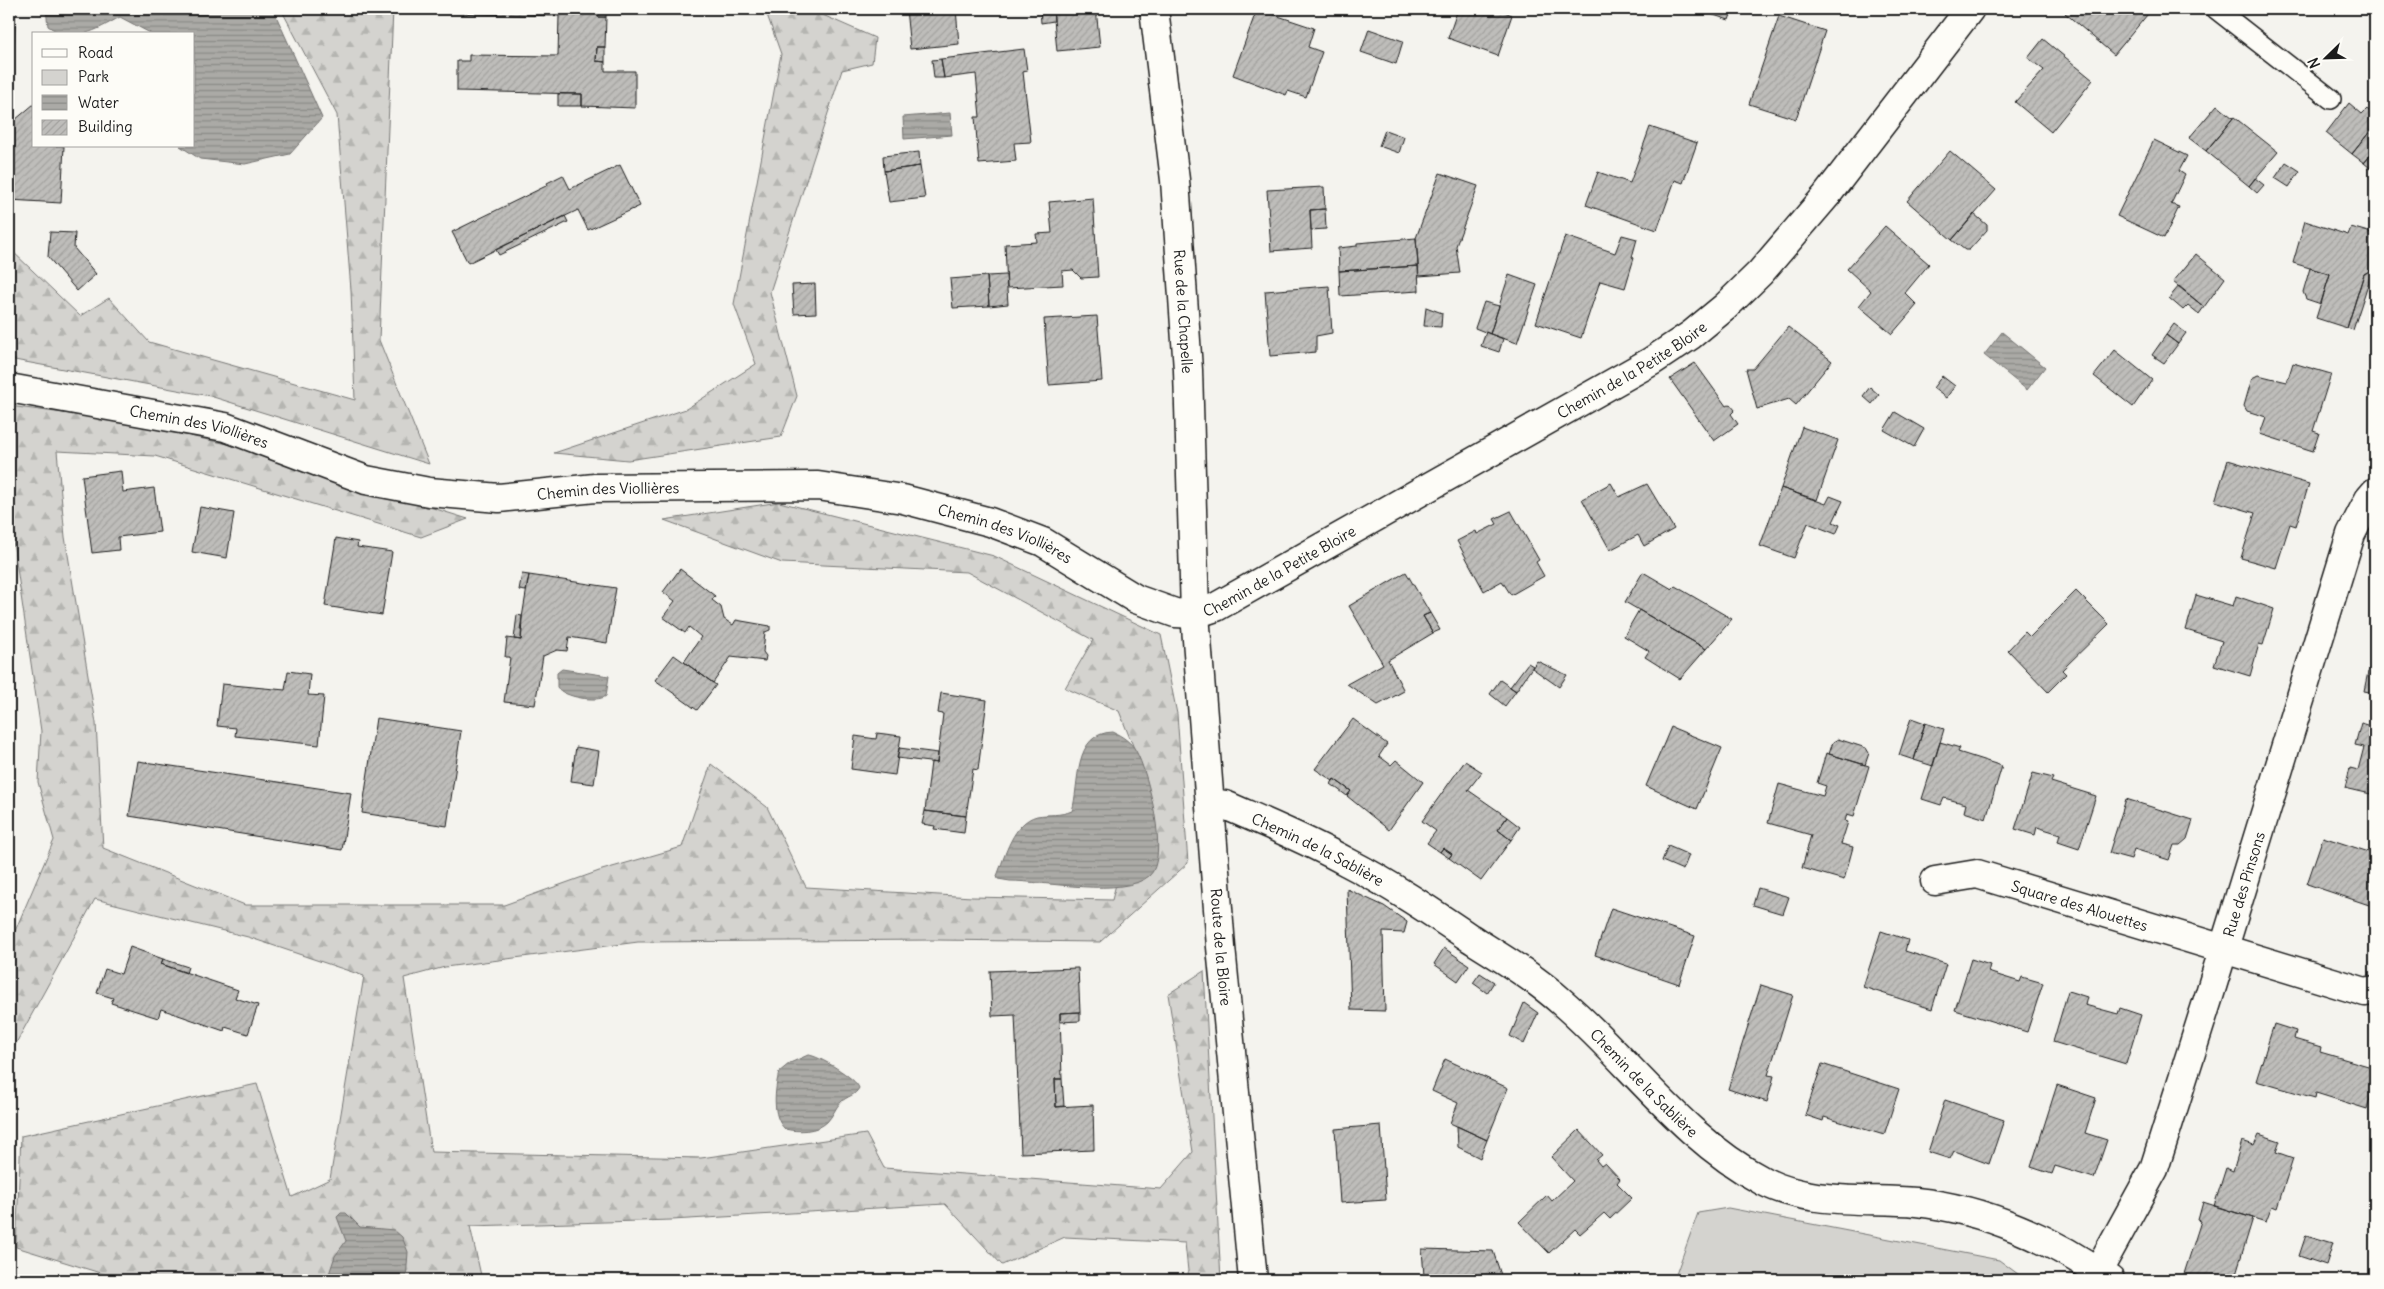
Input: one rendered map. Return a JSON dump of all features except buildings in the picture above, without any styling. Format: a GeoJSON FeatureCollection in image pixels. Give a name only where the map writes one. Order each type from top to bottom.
{"type":"FeatureCollection","features":[{"type":"Feature","properties":{"kind":"street","name":"Rue de la Chapelle"},"geometry":{"type":"LineString","coordinates":[[1154,9],[1175,180],[1185,332],[1194,614]]}},
{"type":"Feature","properties":{"kind":"street","name":"Chemin de la Petite Bloire"},"geometry":{"type":"LineString","coordinates":[[1194,614],[1216,607],[1652,361],[1690,336],[1725,307],[1760,272],[1826,196],[1970,9]]}},
{"type":"Feature","properties":{"kind":"street","name":"Chemin des Viollières"},"geometry":{"type":"LineString","coordinates":[[9,388],[224,427],[366,480],[429,492],[499,498],[595,488],[818,486],[903,499],[990,522],[1043,542],[1136,599],[1175,613],[1194,614]]}},
{"type":"Feature","properties":{"kind":"street","name":"Rue des Pinsons"},"geometry":{"type":"LineString","coordinates":[[2104,1276],[2154,1169],[2351,534],[2369,499],[2375,492]]}},
{"type":"Feature","properties":{"kind":"street","name":"Route de la Bloire"},"geometry":{"type":"LineString","coordinates":[[1194,614],[1221,947],[1253,1280]]}},
{"type":"Feature","properties":{"kind":"street","name":"Chemin de la Sablière"},"geometry":{"type":"LineString","coordinates":[[1210,803],[1225,805],[1346,861],[1402,893],[1526,974],[1564,1004],[1694,1134],[1734,1164],[1766,1182],[1796,1193],[1826,1197],[1918,1203],[1994,1219],[2038,1238],[2104,1276]]}},
{"type":"Feature","properties":{"kind":"street","name":"Square des Alouettes"},"geometry":{"type":"LineString","coordinates":[[1935,881],[1977,874],[2365,992],[2375,990]]}},
{"type":"Feature","properties":{"kind":"lane"},"geometry":{"type":"LineString","coordinates":[[2216,9],[2331,99]]}},
{"type":"Feature","properties":{"kind":"green space"},"geometry":{"type":"Polygon","coordinates":[[[9,9],[16,9],[14,42],[9,46],[9,9]]]}},
{"type":"Feature","properties":{"kind":"green space"},"geometry":{"type":"Polygon","coordinates":[[[281,9],[393,9],[379,340],[429,464],[210,396],[9,359],[9,248],[80,316],[109,298],[149,342],[355,400],[351,290],[337,115],[281,9]]]}},
{"type":"Feature","properties":{"kind":"green space"},"geometry":{"type":"Polygon","coordinates":[[[765,9],[813,9],[875,38],[872,63],[842,70],[770,292],[797,396],[781,437],[628,460],[554,453],[686,409],[756,364],[734,304],[781,54],[765,9]]]}},
{"type":"Feature","properties":{"kind":"green space"},"geometry":{"type":"Polygon","coordinates":[[[9,406],[102,418],[228,444],[468,519],[421,537],[155,456],[57,451],[65,537],[96,723],[103,848],[245,905],[504,905],[602,870],[682,847],[711,764],[767,807],[806,887],[972,897],[1112,900],[1144,773],[1119,711],[1065,688],[1093,640],[967,572],[782,563],[664,520],[779,502],[994,556],[1161,635],[1177,714],[1188,863],[1100,942],[936,940],[638,942],[445,967],[404,978],[431,1152],[701,1158],[866,1134],[884,1168],[1161,1189],[1193,1152],[1168,994],[1204,971],[1221,1280],[1189,1280],[1185,1243],[1065,1237],[1002,1265],[945,1204],[672,1220],[470,1226],[482,1280],[123,1280],[16,1247],[21,1136],[257,1084],[292,1197],[330,1179],[364,976],[248,937],[95,899],[9,1056],[9,945],[54,840],[38,782],[41,731],[9,514],[9,406]]]}},
{"type":"Feature","properties":{"kind":"green space"},"geometry":{"type":"Polygon","coordinates":[[[1728,1208],[1999,1260],[2026,1280],[1674,1280],[1698,1213],[1728,1208]]]}},
{"type":"Feature","properties":{"kind":"water"},"geometry":{"type":"Polygon","coordinates":[[[46,9],[273,9],[322,118],[290,154],[245,164],[200,159],[183,148],[195,148],[195,32],[148,32],[120,17],[91,32],[58,32],[48,26],[46,9]]]}},
{"type":"Feature","properties":{"kind":"water"},"geometry":{"type":"Polygon","coordinates":[[[950,113],[952,135],[904,139],[903,117],[950,113]]]}},
{"type":"Feature","properties":{"kind":"water"},"geometry":{"type":"Polygon","coordinates":[[[2002,332],[2045,367],[2027,390],[1984,355],[2002,332]]]}},
{"type":"Feature","properties":{"kind":"water"},"geometry":{"type":"Polygon","coordinates":[[[562,669],[609,676],[606,696],[588,699],[560,691],[557,687],[557,673],[562,669]]]}},
{"type":"Feature","properties":{"kind":"water"},"geometry":{"type":"Polygon","coordinates":[[[1113,732],[1120,735],[1136,751],[1151,795],[1155,815],[1158,852],[1155,867],[1149,876],[1137,883],[1103,887],[1082,887],[998,879],[997,876],[1011,841],[1022,825],[1029,819],[1037,816],[1072,811],[1080,762],[1084,751],[1090,741],[1100,735],[1113,732]]]}},
{"type":"Feature","properties":{"kind":"water"},"geometry":{"type":"Polygon","coordinates":[[[808,1055],[836,1068],[852,1079],[859,1088],[841,1102],[829,1120],[818,1128],[795,1131],[785,1129],[778,1117],[775,1102],[779,1072],[790,1063],[808,1055]]]}},
{"type":"Feature","properties":{"kind":"water"},"geometry":{"type":"Polygon","coordinates":[[[341,1213],[346,1213],[360,1227],[394,1230],[402,1237],[408,1252],[406,1280],[327,1280],[335,1256],[346,1241],[337,1217],[341,1213]]]}}]}
